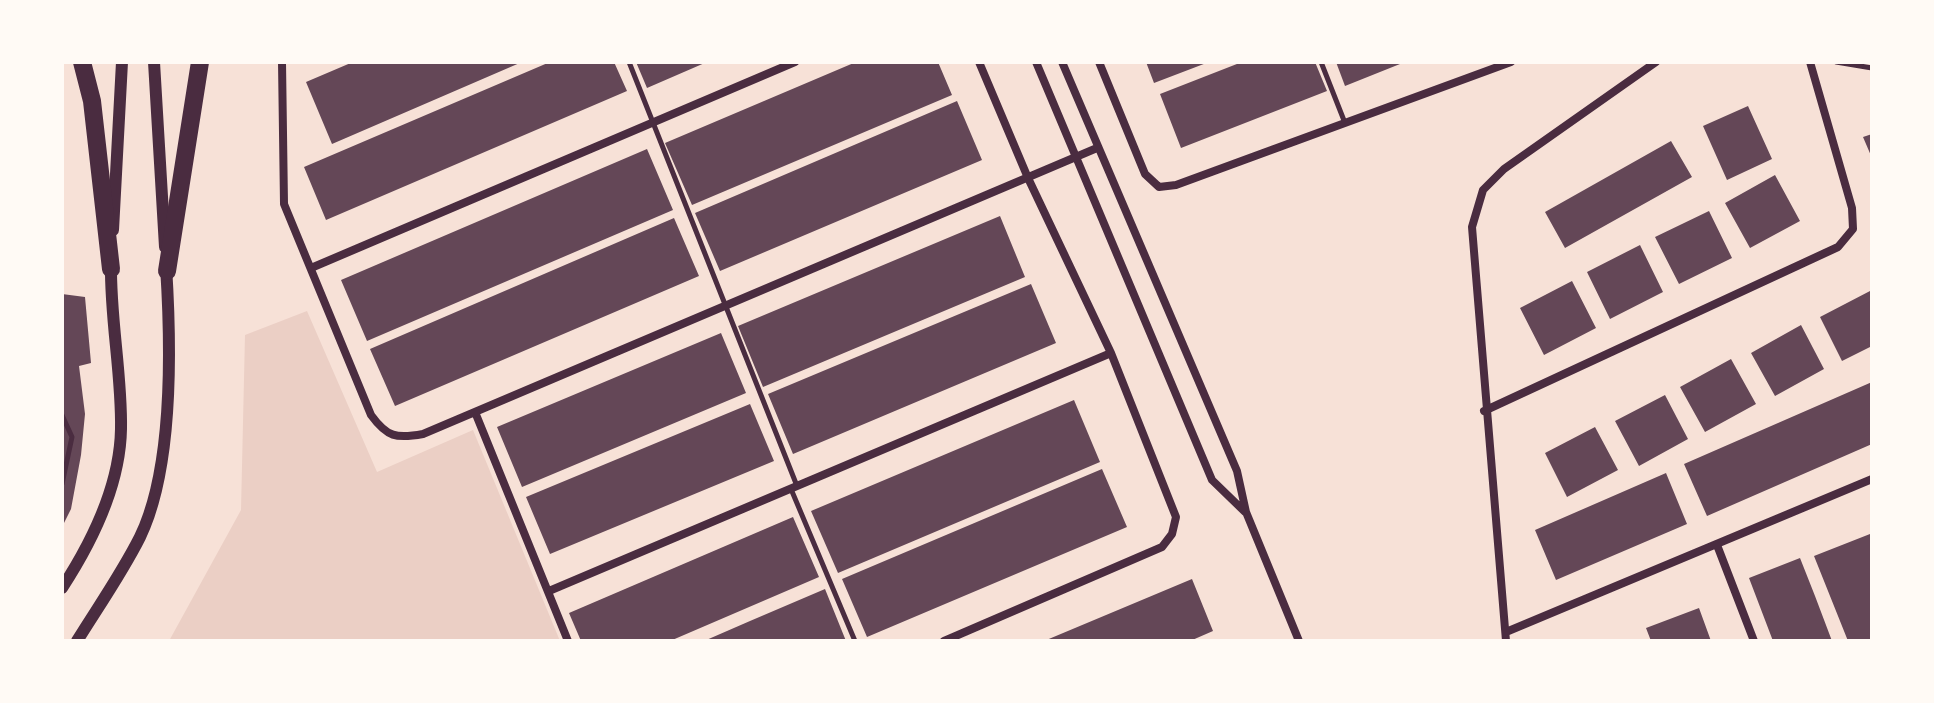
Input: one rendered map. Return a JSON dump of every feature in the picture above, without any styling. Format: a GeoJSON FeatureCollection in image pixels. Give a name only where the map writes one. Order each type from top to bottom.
{"type":"FeatureCollection","features":[{"type":"Feature","properties":{"kind":"highway"},"geometry":{"type":"LineString","coordinates":[[82,62],[92,101],[111,269]]}},
{"type":"Feature","properties":{"kind":"highway"},"geometry":{"type":"LineString","coordinates":[[167,271],[200,62]]}},
{"type":"Feature","properties":{"kind":"street"},"geometry":{"type":"LineString","coordinates":[[62,588],[88,549],[108,496],[121,432],[111,269],[122,62]]}},
{"type":"Feature","properties":{"kind":"street"},"geometry":{"type":"LineString","coordinates":[[77,641],[140,536],[160,482],[166,428],[167,271],[154,62]]}},
{"type":"Feature","properties":{"kind":"street"},"geometry":{"type":"LineString","coordinates":[[282,62],[284,204],[371,415],[384,433],[398,439],[423,434],[1097,148]]}},
{"type":"Feature","properties":{"kind":"street"},"geometry":{"type":"LineString","coordinates":[[311,268],[795,62]]}},
{"type":"Feature","properties":{"kind":"street"},"geometry":{"type":"LineString","coordinates":[[944,641],[1162,547],[1172,534],[1176,517],[1111,353],[1028,178],[979,62]]}},
{"type":"Feature","properties":{"kind":"street"},"geometry":{"type":"LineString","coordinates":[[1036,62],[1212,480],[1246,512]]}},
{"type":"Feature","properties":{"kind":"street"},"geometry":{"type":"LineString","coordinates":[[1062,62],[1237,471],[1246,512],[1299,641]]}},
{"type":"Feature","properties":{"kind":"street"},"geometry":{"type":"LineString","coordinates":[[1099,62],[1145,174],[1159,187],[1176,185],[1511,62]]}},
{"type":"Feature","properties":{"kind":"street"},"geometry":{"type":"LineString","coordinates":[[1656,62],[1504,169],[1483,190],[1472,227],[1484,411],[1506,636],[1872,479]]}},
{"type":"Feature","properties":{"kind":"street"},"geometry":{"type":"LineString","coordinates":[[1484,411],[1838,247],[1853,229],[1852,208],[1810,62]]}},
{"type":"Feature","properties":{"kind":"street"},"geometry":{"type":"LineString","coordinates":[[549,591],[1111,353]]}},
{"type":"Feature","properties":{"kind":"street"},"geometry":{"type":"LineString","coordinates":[[475,412],[568,641]]}},
{"type":"Feature","properties":{"kind":"street"},"geometry":{"type":"LineString","coordinates":[[1717,545],[1754,641]]}},
{"type":"Feature","properties":{"kind":"lane"},"geometry":{"type":"LineString","coordinates":[[629,62],[855,641]]}},
{"type":"Feature","properties":{"kind":"lane"},"geometry":{"type":"LineString","coordinates":[[1321,62],[1345,124]]}},
{"type":"Feature","properties":{"kind":"lane"},"geometry":{"type":"LineString","coordinates":[[1836,62],[1872,68]]}},
{"type":"Feature","properties":{"kind":"lane"},"geometry":{"type":"LineString","coordinates":[[62,415],[72,437],[62,484]]}},
{"type":"Feature","properties":{"kind":"shaded area"},"geometry":{"type":"Polygon","coordinates":[[[307,311],[377,472],[473,430],[560,641],[169,641],[241,510],[245,335],[307,311]]]}},
{"type":"Feature","properties":{"kind":"building"},"geometry":{"type":"Polygon","coordinates":[[[353,62],[522,62],[332,144],[306,82],[353,62]]]}},
{"type":"Feature","properties":{"kind":"building"},"geometry":{"type":"Polygon","coordinates":[[[550,62],[614,62],[627,91],[326,220],[304,167],[550,62]]]}},
{"type":"Feature","properties":{"kind":"building"},"geometry":{"type":"Polygon","coordinates":[[[636,62],[707,62],[647,88],[636,62]]]}},
{"type":"Feature","properties":{"kind":"building"},"geometry":{"type":"Polygon","coordinates":[[[856,62],[938,62],[952,95],[692,205],[665,143],[856,62]]]}},
{"type":"Feature","properties":{"kind":"building"},"geometry":{"type":"Polygon","coordinates":[[[1146,62],[1209,62],[1154,83],[1146,62]]]}},
{"type":"Feature","properties":{"kind":"building"},"geometry":{"type":"Polygon","coordinates":[[[1242,62],[1315,62],[1327,91],[1181,148],[1160,94],[1242,62]]]}},
{"type":"Feature","properties":{"kind":"building"},"geometry":{"type":"Polygon","coordinates":[[[1336,62],[1405,62],[1345,86],[1336,62]]]}},
{"type":"Feature","properties":{"kind":"building"},"geometry":{"type":"Polygon","coordinates":[[[957,101],[982,160],[720,271],[695,213],[957,101]]]}},
{"type":"Feature","properties":{"kind":"building"},"geometry":{"type":"Polygon","coordinates":[[[1748,106],[1772,159],[1727,180],[1703,126],[1748,106]]]}},
{"type":"Feature","properties":{"kind":"building"},"geometry":{"type":"Polygon","coordinates":[[[1872,134],[1872,158],[1863,137],[1872,134]]]}},
{"type":"Feature","properties":{"kind":"building"},"geometry":{"type":"Polygon","coordinates":[[[1671,141],[1692,177],[1565,248],[1545,212],[1671,141]]]}},
{"type":"Feature","properties":{"kind":"building"},"geometry":{"type":"Polygon","coordinates":[[[647,149],[673,210],[367,341],[341,280],[647,149]]]}},
{"type":"Feature","properties":{"kind":"building"},"geometry":{"type":"Polygon","coordinates":[[[1775,175],[1800,221],[1750,248],[1725,203],[1775,175]]]}},
{"type":"Feature","properties":{"kind":"building"},"geometry":{"type":"Polygon","coordinates":[[[1709,211],[1732,258],[1679,284],[1655,237],[1709,211]]]}},
{"type":"Feature","properties":{"kind":"building"},"geometry":{"type":"Polygon","coordinates":[[[1000,216],[1025,277],[763,387],[738,326],[1000,216]]]}},
{"type":"Feature","properties":{"kind":"building"},"geometry":{"type":"Polygon","coordinates":[[[674,218],[699,276],[395,406],[370,349],[674,218]]]}},
{"type":"Feature","properties":{"kind":"building"},"geometry":{"type":"Polygon","coordinates":[[[1640,245],[1663,292],[1610,319],[1587,272],[1640,245]]]}},
{"type":"Feature","properties":{"kind":"building"},"geometry":{"type":"Polygon","coordinates":[[[1572,281],[1596,328],[1544,355],[1520,308],[1572,281]]]}},
{"type":"Feature","properties":{"kind":"building"},"geometry":{"type":"Polygon","coordinates":[[[1031,284],[1056,343],[793,454],[768,394],[1031,284]]]}},
{"type":"Feature","properties":{"kind":"building"},"geometry":{"type":"Polygon","coordinates":[[[1870,291],[1872,346],[1842,361],[1820,317],[1870,291]]]}},
{"type":"Feature","properties":{"kind":"building"},"geometry":{"type":"Polygon","coordinates":[[[62,294],[85,297],[91,363],[79,366],[85,414],[81,455],[71,509],[62,527],[62,294]]]}},
{"type":"Feature","properties":{"kind":"building"},"geometry":{"type":"Polygon","coordinates":[[[1801,325],[1824,369],[1775,396],[1751,353],[1801,325]]]}},
{"type":"Feature","properties":{"kind":"building"},"geometry":{"type":"Polygon","coordinates":[[[721,333],[746,393],[522,487],[497,427],[721,333]]]}},
{"type":"Feature","properties":{"kind":"building"},"geometry":{"type":"Polygon","coordinates":[[[1731,359],[1756,404],[1705,432],[1680,387],[1731,359]]]}},
{"type":"Feature","properties":{"kind":"building"},"geometry":{"type":"Polygon","coordinates":[[[1872,382],[1872,444],[1707,516],[1684,464],[1872,382]]]}},
{"type":"Feature","properties":{"kind":"building"},"geometry":{"type":"Polygon","coordinates":[[[1665,395],[1688,439],[1639,466],[1615,421],[1665,395]]]}},
{"type":"Feature","properties":{"kind":"building"},"geometry":{"type":"Polygon","coordinates":[[[1074,400],[1100,462],[838,573],[811,511],[1074,400]]]}},
{"type":"Feature","properties":{"kind":"building"},"geometry":{"type":"Polygon","coordinates":[[[750,404],[774,461],[550,554],[526,497],[750,404]]]}},
{"type":"Feature","properties":{"kind":"building"},"geometry":{"type":"Polygon","coordinates":[[[1595,427],[1618,470],[1567,497],[1545,453],[1595,427]]]}},
{"type":"Feature","properties":{"kind":"building"},"geometry":{"type":"Polygon","coordinates":[[[1102,469],[1127,527],[867,637],[842,579],[1102,469]]]}},
{"type":"Feature","properties":{"kind":"building"},"geometry":{"type":"Polygon","coordinates":[[[1666,473],[1687,524],[1556,580],[1535,530],[1666,473]]]}},
{"type":"Feature","properties":{"kind":"building"},"geometry":{"type":"Polygon","coordinates":[[[793,517],[819,577],[670,641],[581,641],[569,613],[793,517]]]}},
{"type":"Feature","properties":{"kind":"building"},"geometry":{"type":"Polygon","coordinates":[[[1870,534],[1872,641],[1848,641],[1814,556],[1870,534]]]}},
{"type":"Feature","properties":{"kind":"building"},"geometry":{"type":"Polygon","coordinates":[[[1800,558],[1832,641],[1773,641],[1749,578],[1800,558]]]}},
{"type":"Feature","properties":{"kind":"building"},"geometry":{"type":"Polygon","coordinates":[[[1192,579],[1213,631],[1190,641],[1044,641],[1192,579]]]}},
{"type":"Feature","properties":{"kind":"building"},"geometry":{"type":"Polygon","coordinates":[[[825,589],[846,641],[704,641],[750,621],[825,589]]]}},
{"type":"Feature","properties":{"kind":"building"},"geometry":{"type":"Polygon","coordinates":[[[1699,608],[1711,641],[1651,641],[1646,628],[1699,608]]]}}]}
